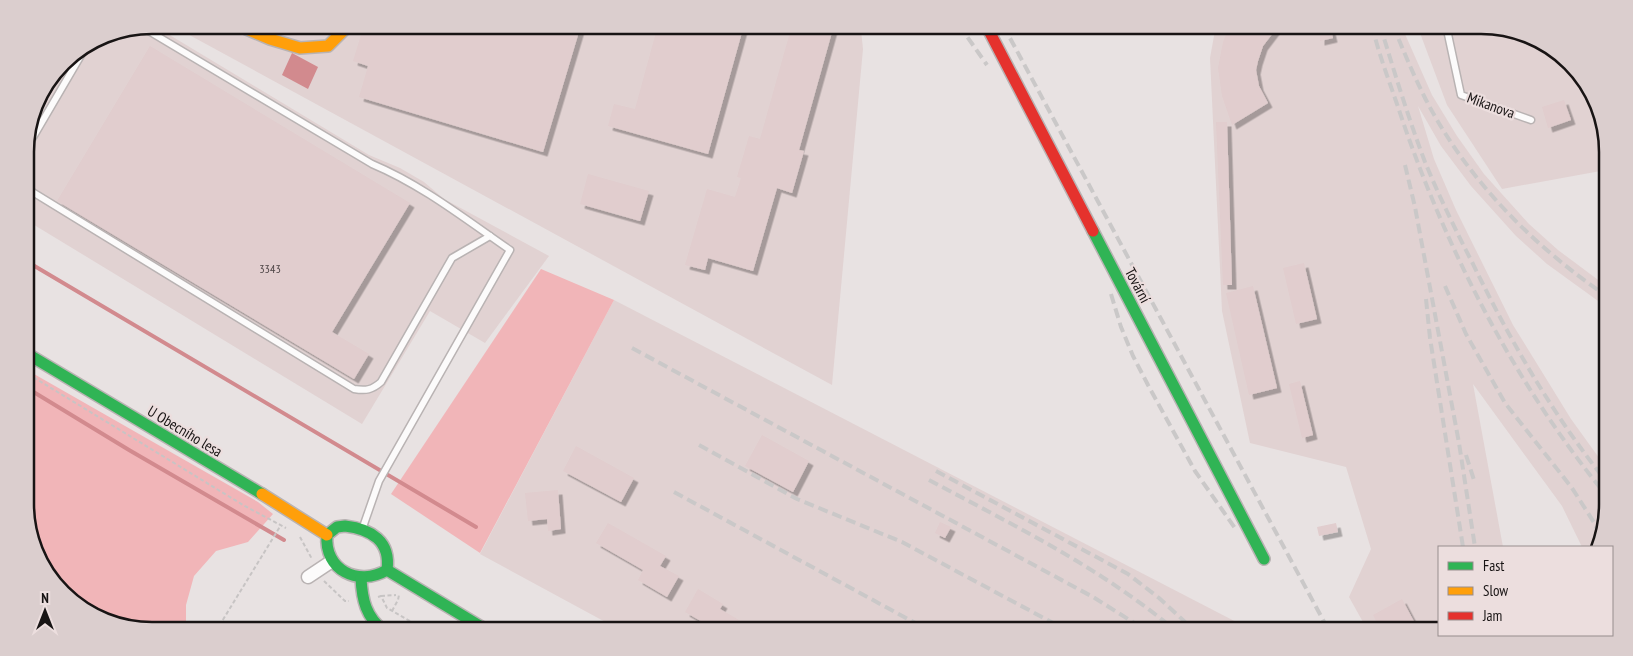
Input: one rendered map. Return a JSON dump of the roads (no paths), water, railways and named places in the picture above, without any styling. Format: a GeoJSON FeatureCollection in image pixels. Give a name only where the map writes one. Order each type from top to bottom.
{"type":"FeatureCollection","features":[{"type":"Feature","properties":{"kind":"street"},"geometry":{"type":"LineString","coordinates":[[259,34],[300,48],[328,46],[340,34]]}},
{"type":"Feature","properties":{"kind":"street","name":"Tovární"},"geometry":{"type":"LineString","coordinates":[[991,34],[1264,559]]}},
{"type":"Feature","properties":{"kind":"street","name":"U Obecního lesa"},"geometry":{"type":"LineString","coordinates":[[34,358],[290,510],[327,535]]}},
{"type":"Feature","properties":{"kind":"street"},"geometry":{"type":"LineString","coordinates":[[337,527],[363,528],[378,538],[388,556],[386,570],[373,578],[361,578],[340,569],[332,561],[326,548],[327,535],[337,527]]}},
{"type":"Feature","properties":{"kind":"street"},"geometry":{"type":"LineString","coordinates":[[313,574],[332,561]]}},
{"type":"Feature","properties":{"kind":"street"},"geometry":{"type":"LineString","coordinates":[[386,570],[473,622]]}},
{"type":"Feature","properties":{"kind":"street"},"geometry":{"type":"LineString","coordinates":[[361,578],[362,600],[368,615],[375,622]]}},
{"type":"Feature","properties":{"kind":"lane"},"geometry":{"type":"LineString","coordinates":[[154,34],[372,164],[405,180],[510,250],[378,481],[363,528]]}},
{"type":"Feature","properties":{"kind":"lane","name":"Mikanova"},"geometry":{"type":"LineString","coordinates":[[1448,34],[1461,95],[1532,120]]}},
{"type":"Feature","properties":{"kind":"lane"},"geometry":{"type":"LineString","coordinates":[[36,133],[78,60]]}},
{"type":"Feature","properties":{"kind":"lane"},"geometry":{"type":"LineString","coordinates":[[34,193],[354,389],[363,391],[375,388],[380,382],[452,258],[490,236]]}},
{"type":"Feature","properties":{"kind":"waterway"},"geometry":{"type":"LineString","coordinates":[[34,266],[476,527]]}},
{"type":"Feature","properties":{"kind":"waterway"},"geometry":{"type":"LineString","coordinates":[[34,392],[284,540]]}},
{"type":"Feature","properties":{"kind":"railway"},"geometry":{"type":"LineString","coordinates":[[965,34],[987,65]]}},
{"type":"Feature","properties":{"kind":"railway"},"geometry":{"type":"LineString","coordinates":[[1008,34],[1324,622]]}},
{"type":"Feature","properties":{"kind":"railway"},"geometry":{"type":"LineString","coordinates":[[1374,34],[1383,65],[1435,206],[1482,306],[1538,402],[1599,486]]}},
{"type":"Feature","properties":{"kind":"railway"},"geometry":{"type":"LineString","coordinates":[[1383,34],[1425,162],[1459,237],[1500,318],[1547,399],[1599,472]]}},
{"type":"Feature","properties":{"kind":"railway"},"geometry":{"type":"LineString","coordinates":[[1397,34],[1425,98],[1441,127],[1480,182],[1526,231],[1551,254],[1599,291]]}},
{"type":"Feature","properties":{"kind":"railway"},"geometry":{"type":"LineString","coordinates":[[1405,165],[1415,207],[1459,443],[1475,546]]}},
{"type":"Feature","properties":{"kind":"railway"},"geometry":{"type":"LineString","coordinates":[[1445,286],[1466,334],[1505,403],[1572,488],[1596,528]]}},
{"type":"Feature","properties":{"kind":"railway"},"geometry":{"type":"LineString","coordinates":[[1111,294],[1121,327],[1148,385],[1195,471],[1237,531]]}},
{"type":"Feature","properties":{"kind":"railway"},"geometry":{"type":"LineString","coordinates":[[1426,299],[1430,338],[1463,546]]}},
{"type":"Feature","properties":{"kind":"railway"},"geometry":{"type":"LineString","coordinates":[[632,348],[1093,597],[1133,622]]}},
{"type":"Feature","properties":{"kind":"railway"},"geometry":{"type":"LineString","coordinates":[[699,445],[797,499],[902,542],[1051,622]]}},
{"type":"Feature","properties":{"kind":"railway"},"geometry":{"type":"LineString","coordinates":[[1466,455],[1474,480]]}},
{"type":"Feature","properties":{"kind":"railway"},"geometry":{"type":"LineString","coordinates":[[936,471],[1128,574],[1159,598],[1185,622]]}},
{"type":"Feature","properties":{"kind":"railway"},"geometry":{"type":"LineString","coordinates":[[929,480],[1057,549],[1118,587],[1165,622]]}},
{"type":"Feature","properties":{"kind":"railway"},"geometry":{"type":"LineString","coordinates":[[674,492],[913,622]]}}]}
